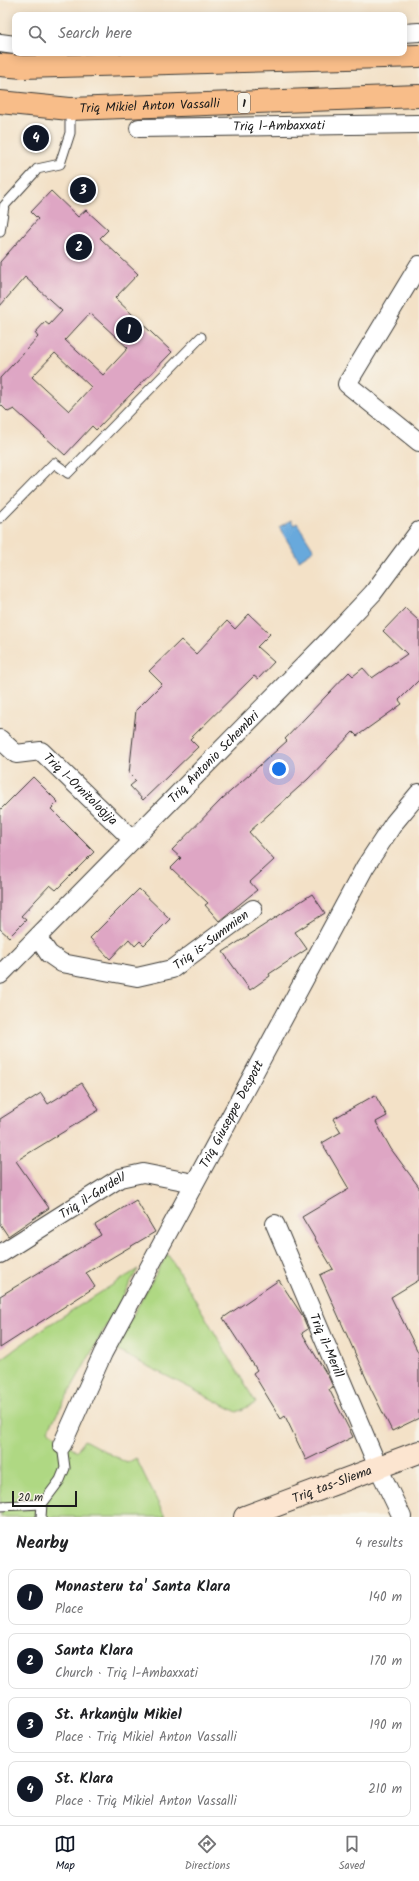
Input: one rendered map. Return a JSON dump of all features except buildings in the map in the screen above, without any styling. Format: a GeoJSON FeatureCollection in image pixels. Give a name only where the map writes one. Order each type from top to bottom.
{"type":"FeatureCollection","features":[{"type":"Feature","properties":{"kind":"highway"},"geometry":{"type":"LineString","coordinates":[[0,65],[24,60],[419,56]]}},
{"type":"Feature","properties":{"kind":"highway","name":"Triq Mikiel Anton Vassalli"},"geometry":{"type":"LineString","coordinates":[[0,102],[70,109],[419,96]]}},
{"type":"Feature","properties":{"kind":"main road","name":"Triq tas-Sliema"},"geometry":{"type":"LineString","coordinates":[[246,1517],[419,1452]]}},
{"type":"Feature","properties":{"kind":"street"},"geometry":{"type":"LineString","coordinates":[[407,33],[419,32]]}},
{"type":"Feature","properties":{"kind":"street"},"geometry":{"type":"LineString","coordinates":[[0,43],[12,45]]}},
{"type":"Feature","properties":{"kind":"street","name":"Triq l-Ambaxxati"},"geometry":{"type":"LineString","coordinates":[[139,128],[419,124]]}},
{"type":"Feature","properties":{"kind":"street"},"geometry":{"type":"LineString","coordinates":[[419,266],[347,384],[419,442]]}},
{"type":"Feature","properties":{"kind":"street","name":"Triq Antonio Schembri"},"geometry":{"type":"LineString","coordinates":[[0,975],[38,938],[373,594],[419,531]]}},
{"type":"Feature","properties":{"kind":"street","name":"Triq l-Ornitoloġija"},"geometry":{"type":"LineString","coordinates":[[1,743],[16,754],[41,751],[133,840]]}},
{"type":"Feature","properties":{"kind":"street","name":"Triq Giuseppe Despott"},"geometry":{"type":"LineString","coordinates":[[62,1446],[103,1353],[365,867],[394,823],[419,793]]}},
{"type":"Feature","properties":{"kind":"street","name":"Triq is-Summien"},"geometry":{"type":"LineString","coordinates":[[38,938],[49,954],[62,964],[137,977],[172,969],[253,909]]}},
{"type":"Feature","properties":{"kind":"street","name":"Triq il-Gardell"},"geometry":{"type":"LineString","coordinates":[[0,1254],[120,1178],[143,1173],[194,1183]]}},
{"type":"Feature","properties":{"kind":"street","name":"Triq il-Merill"},"geometry":{"type":"LineString","coordinates":[[275,1224],[378,1467],[402,1517]]}},
{"type":"Feature","properties":{"kind":"lane"},"geometry":{"type":"LineString","coordinates":[[0,232],[4,206],[24,183],[38,168],[60,164],[70,133],[70,109]]}},
{"type":"Feature","properties":{"kind":"lane"},"geometry":{"type":"LineString","coordinates":[[0,518],[54,463],[68,473],[202,337]]}},
{"type":"Feature","properties":{"kind":"lane"},"geometry":{"type":"LineString","coordinates":[[41,1517],[42,1504],[60,1480],[65,1468],[62,1446]]}},
{"type":"Feature","properties":{"kind":"lane"},"geometry":{"type":"LineString","coordinates":[[0,1506],[42,1504]]}},
{"type":"Feature","properties":{"kind":"green space"},"geometry":{"type":"Polygon","coordinates":[[[167,1254],[256,1403],[237,1412],[114,1349],[167,1254]]]}},
{"type":"Feature","properties":{"kind":"green space"},"geometry":{"type":"Polygon","coordinates":[[[138,1269],[48,1430],[77,1451],[84,1440],[127,1463],[136,1458],[165,1517],[0,1517],[0,1360],[47,1326],[138,1269]]]}},
{"type":"Feature","properties":{"kind":"water"},"geometry":{"type":"Polygon","coordinates":[[[291,520],[294,525],[297,523],[314,550],[299,560],[279,527],[291,520]]]}},
{"type":"Feature","properties":{"kind":"place","name":"St. Klara"},"geometry":{"type":"Point","coordinates":[36,138]}},
{"type":"Feature","properties":{"kind":"place","name":"St. Arkanġlu Mikiel"},"geometry":{"type":"Point","coordinates":[83,190]}},
{"type":"Feature","properties":{"kind":"place","name":"Santa Klara"},"geometry":{"type":"Point","coordinates":[79,247]}},
{"type":"Feature","properties":{"kind":"place","name":"Monasteru ta' Santa Klara"},"geometry":{"type":"Point","coordinates":[129,330]}}]}
